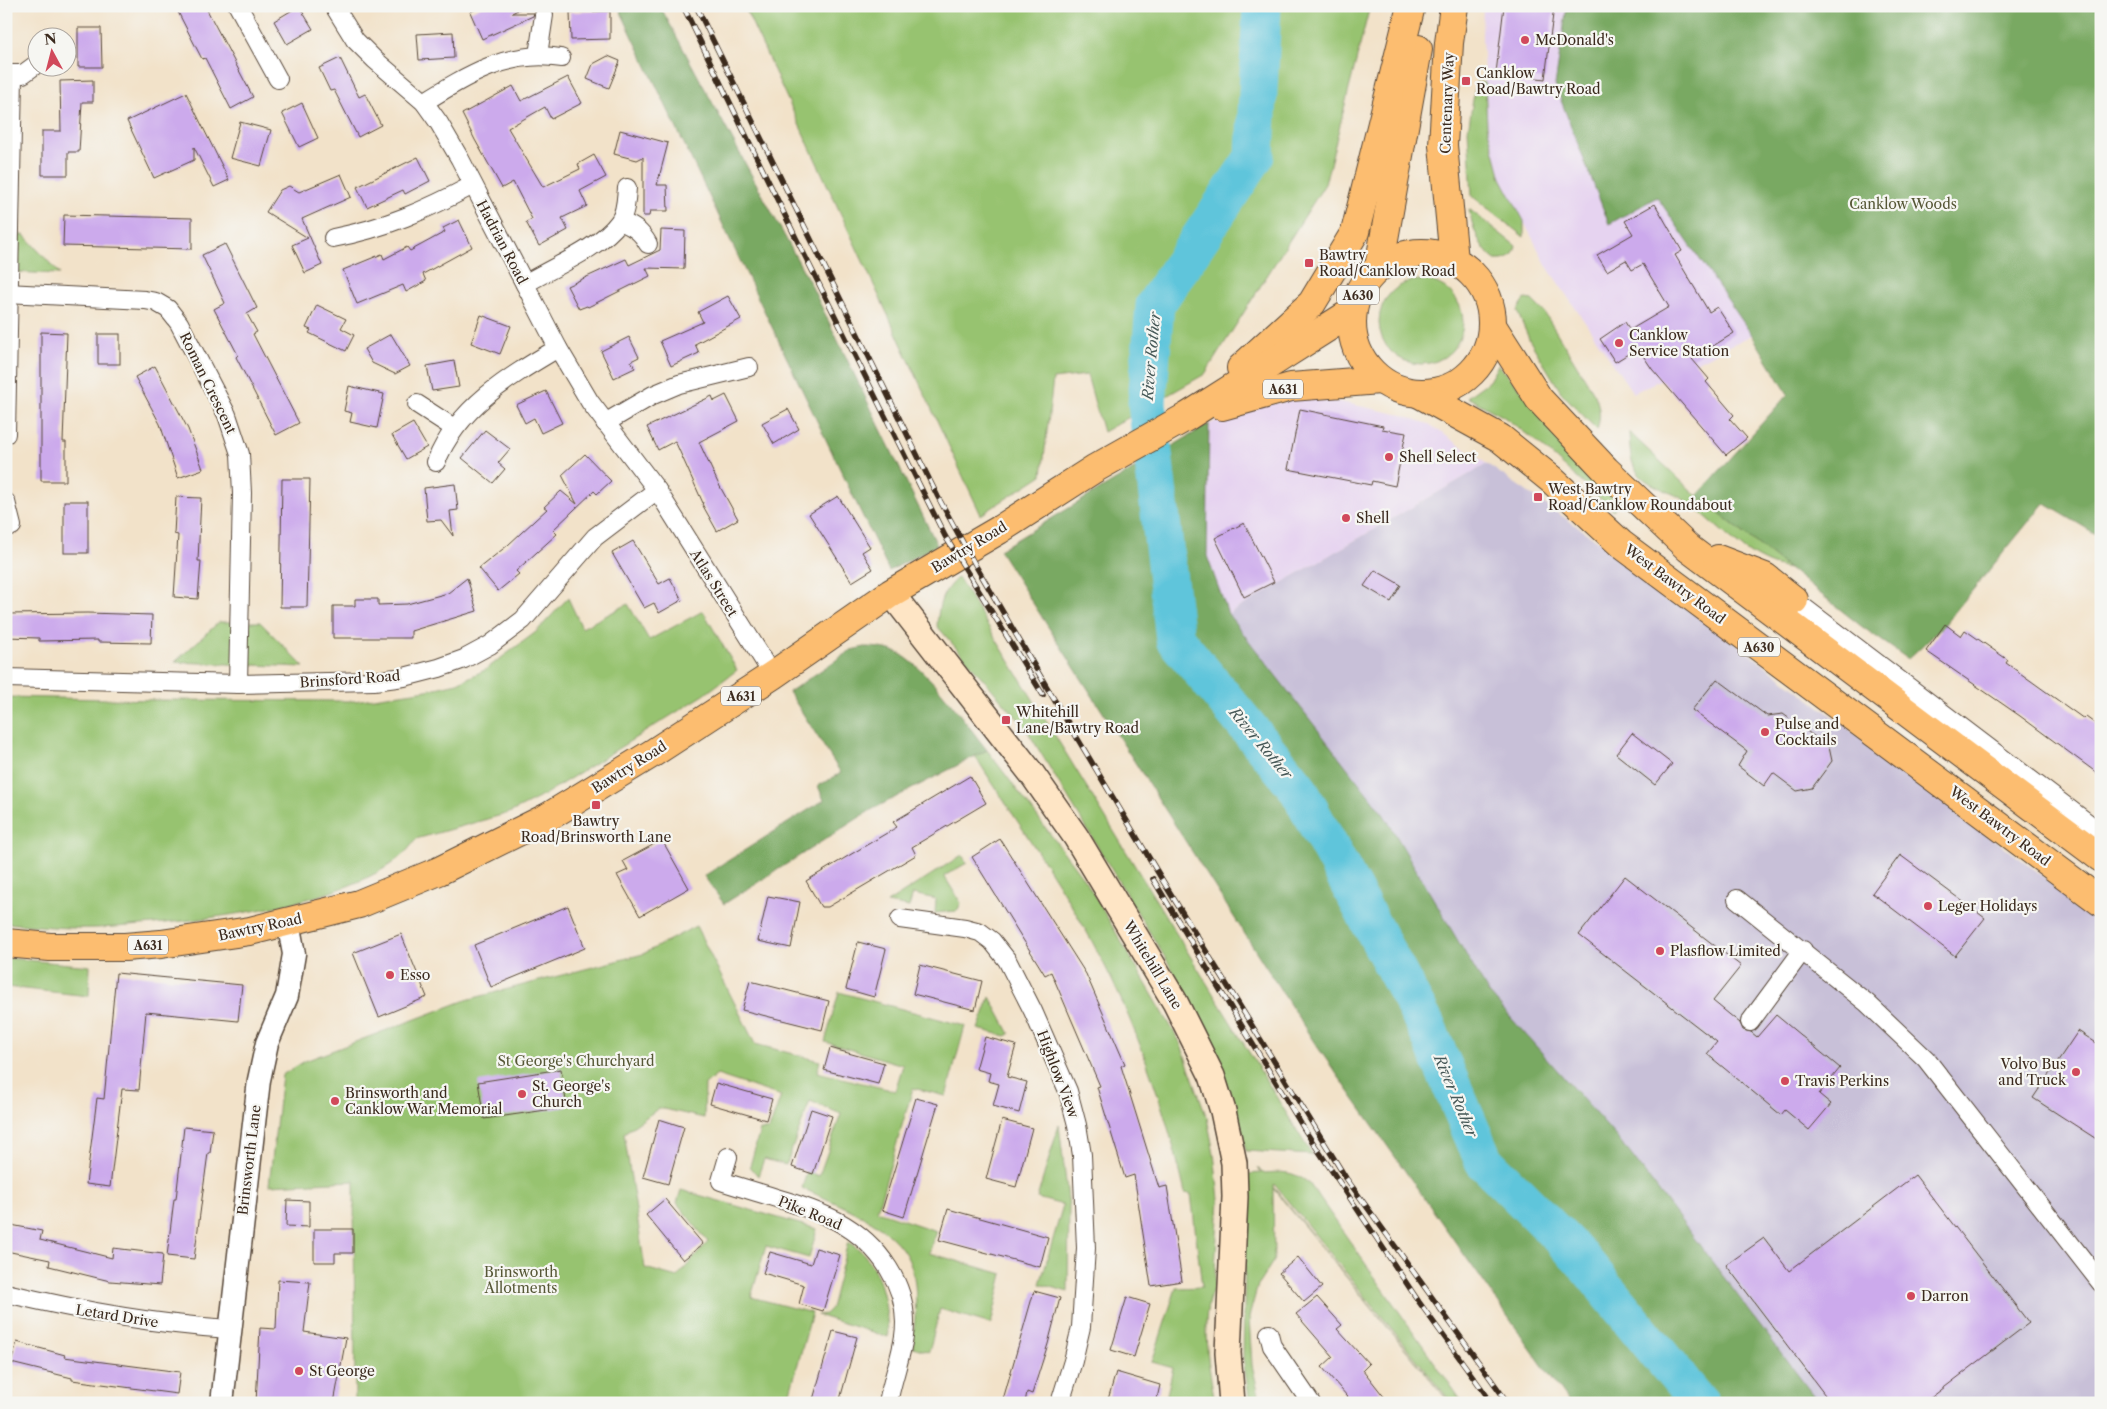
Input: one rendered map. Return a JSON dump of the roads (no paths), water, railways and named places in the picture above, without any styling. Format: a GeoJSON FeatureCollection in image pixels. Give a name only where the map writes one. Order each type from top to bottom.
{"type":"FeatureCollection","features":[{"type":"Feature","properties":{"kind":"main road","name":"A630"},"geometry":{"type":"LineString","coordinates":[[1182,420],[1312,303],[1355,232],[1411,6]]}},
{"type":"Feature","properties":{"kind":"main road","name":"A630"},"geometry":{"type":"LineString","coordinates":[[1379,267],[1424,6]]}},
{"type":"Feature","properties":{"kind":"main road","name":"Centenary Way"},"geometry":{"type":"LineString","coordinates":[[1454,6],[1449,43],[1443,145],[1454,260]]}},
{"type":"Feature","properties":{"kind":"main road","name":"A630"},"geometry":{"type":"LineString","coordinates":[[1415,253],[1440,255],[1454,260],[1473,274],[1484,290],[1492,313],[1493,327],[1487,351],[1472,372],[1452,387],[1418,393],[1394,388],[1380,380],[1363,362],[1355,346],[1352,312],[1360,289],[1379,267],[1401,256],[1415,253]]}},
{"type":"Feature","properties":{"kind":"main road","name":"Bawtry Road"},"geometry":{"type":"LineString","coordinates":[[6,943],[59,947],[126,947],[212,937],[288,922],[359,904],[412,884],[487,848],[572,802],[653,753],[773,675],[891,593],[999,530],[1113,458],[1182,420],[1352,312]]}},
{"type":"Feature","properties":{"kind":"main road","name":"A630"},"geometry":{"type":"LineString","coordinates":[[1493,327],[1539,399],[1606,470],[1688,548],[2101,858]]}},
{"type":"Feature","properties":{"kind":"main road","name":"Bawtry Road"},"geometry":{"type":"LineString","coordinates":[[1182,420],[1233,402],[1292,387],[1380,380]]}},
{"type":"Feature","properties":{"kind":"main road","name":"West Bawtry Road"},"geometry":{"type":"LineString","coordinates":[[1418,393],[1500,438],[1552,480],[1621,544],[2101,902]]}},
{"type":"Feature","properties":{"kind":"main road"},"geometry":{"type":"LineString","coordinates":[[1688,548],[1765,577],[1794,600]]}},
{"type":"Feature","properties":{"kind":"main road","name":"Whitehill Lane"},"geometry":{"type":"LineString","coordinates":[[891,593],[1032,774],[1076,837],[1175,1002],[1212,1076],[1223,1111],[1234,1163],[1235,1197],[1228,1353],[1232,1403]]}},
{"type":"Feature","properties":{"kind":"street"},"geometry":{"type":"LineString","coordinates":[[238,6],[278,79]]}},
{"type":"Feature","properties":{"kind":"street","name":"Hadrian Road"},"geometry":{"type":"LineString","coordinates":[[334,6],[355,40],[375,60],[424,102],[460,159],[558,348],[590,402],[656,490]]}},
{"type":"Feature","properties":{"kind":"street"},"geometry":{"type":"LineString","coordinates":[[538,55],[544,15]]}},
{"type":"Feature","properties":{"kind":"street"},"geometry":{"type":"LineString","coordinates":[[424,102],[462,79],[482,69],[503,62],[538,55],[561,58]]}},
{"type":"Feature","properties":{"kind":"street"},"geometry":{"type":"LineString","coordinates":[[6,434],[9,75],[23,74],[28,70]]}},
{"type":"Feature","properties":{"kind":"street"},"geometry":{"type":"LineString","coordinates":[[333,238],[399,221],[473,185]]}},
{"type":"Feature","properties":{"kind":"street"},"geometry":{"type":"LineString","coordinates":[[525,284],[607,235],[620,221],[626,206],[626,188]]}},
{"type":"Feature","properties":{"kind":"street"},"geometry":{"type":"LineString","coordinates":[[620,221],[635,227],[641,232],[648,244]]}},
{"type":"Feature","properties":{"kind":"street","name":"Roman Crescent"},"geometry":{"type":"LineString","coordinates":[[7,293],[145,300],[156,302],[168,309],[179,323],[227,415],[240,454],[242,493],[238,684]]}},
{"type":"Feature","properties":{"kind":"street"},"geometry":{"type":"LineString","coordinates":[[436,462],[444,442],[454,428],[511,376],[558,348]]}},
{"type":"Feature","properties":{"kind":"street"},"geometry":{"type":"LineString","coordinates":[[605,423],[653,395],[679,384],[750,367]]}},
{"type":"Feature","properties":{"kind":"street"},"geometry":{"type":"LineString","coordinates":[[416,404],[454,428]]}},
{"type":"Feature","properties":{"kind":"street","name":"Brinsford Road"},"geometry":{"type":"LineString","coordinates":[[6,678],[238,684],[374,681],[404,677],[464,659],[490,645],[523,620],[595,538],[656,490]]}},
{"type":"Feature","properties":{"kind":"street","name":"Atlas Street"},"geometry":{"type":"LineString","coordinates":[[656,490],[773,675]]}},
{"type":"Feature","properties":{"kind":"street"},"geometry":{"type":"LineString","coordinates":[[6,502],[12,526]]}},
{"type":"Feature","properties":{"kind":"street"},"geometry":{"type":"LineString","coordinates":[[1794,600],[2101,833]]}},
{"type":"Feature","properties":{"kind":"street"},"geometry":{"type":"LineString","coordinates":[[1736,899],[1867,1002],[1926,1060],[2101,1283]]}},
{"type":"Feature","properties":{"kind":"street","name":"Highlow View"},"geometry":{"type":"LineString","coordinates":[[900,919],[965,928],[980,932],[992,940],[1007,960],[1033,1011],[1068,1091],[1077,1125],[1082,1155],[1086,1248],[1081,1327],[1060,1403]]}},
{"type":"Feature","properties":{"kind":"street","name":"Brinsworth Lane"},"geometry":{"type":"LineString","coordinates":[[222,1403],[259,1080],[267,1043],[287,996],[294,954],[288,922]]}},
{"type":"Feature","properties":{"kind":"street"},"geometry":{"type":"LineString","coordinates":[[1750,1022],[1803,950]]}},
{"type":"Feature","properties":{"kind":"street","name":"Pike Road"},"geometry":{"type":"LineString","coordinates":[[728,1157],[721,1180],[837,1222],[862,1237],[890,1269],[900,1290],[904,1335],[888,1403]]}},
{"type":"Feature","properties":{"kind":"street","name":"Letard Drive"},"geometry":{"type":"LineString","coordinates":[[6,1293],[80,1310],[136,1320],[229,1329]]}},
{"type":"Feature","properties":{"kind":"street"},"geometry":{"type":"LineString","coordinates":[[1269,1334],[1272,1346],[1311,1403]]}},
{"type":"Feature","properties":{"kind":"waterway","name":"River Rother"},"geometry":{"type":"LineString","coordinates":[[1262,6],[1255,156],[1155,305],[1147,403],[1175,639],[1297,787],[1425,1024],[1484,1161],[1580,1257],[1699,1403]]}},
{"type":"Feature","properties":{"kind":"railway"},"geometry":{"type":"LineString","coordinates":[[683,6],[796,238],[945,536],[1043,695]]}},
{"type":"Feature","properties":{"kind":"railway"},"geometry":{"type":"LineString","coordinates":[[696,6],[938,497],[977,568],[1169,891],[1346,1178],[1508,1403]]}},
{"type":"Feature","properties":{"kind":"railway"},"geometry":{"type":"LineString","coordinates":[[1153,879],[1306,1132],[1419,1302],[1492,1403]]}},
{"type":"Feature","properties":{"kind":"place","name":"McDonald's"},"geometry":{"type":"Point","coordinates":[1525,40]}},
{"type":"Feature","properties":{"kind":"place","name":"Canklow Road/Bawtry Road"},"geometry":{"type":"Point","coordinates":[1466,81]}},
{"type":"Feature","properties":{"kind":"place","name":"Bawtry Road/Canklow Road"},"geometry":{"type":"Point","coordinates":[1309,263]}},
{"type":"Feature","properties":{"kind":"place","name":"Canklow Service Station"},"geometry":{"type":"Point","coordinates":[1619,343]}},
{"type":"Feature","properties":{"kind":"place","name":"Shell Select"},"geometry":{"type":"Point","coordinates":[1389,457]}},
{"type":"Feature","properties":{"kind":"place","name":"West Bawtry Road/Canklow Roundabout"},"geometry":{"type":"Point","coordinates":[1538,497]}},
{"type":"Feature","properties":{"kind":"place","name":"Shell"},"geometry":{"type":"Point","coordinates":[1346,518]}},
{"type":"Feature","properties":{"kind":"place","name":"Whitehill Lane/Bawtry Road"},"geometry":{"type":"Point","coordinates":[1006,720]}},
{"type":"Feature","properties":{"kind":"place","name":"Pulse and Cocktails"},"geometry":{"type":"Point","coordinates":[1765,732]}},
{"type":"Feature","properties":{"kind":"place","name":"Bawtry Road/Brinsworth Lane"},"geometry":{"type":"Point","coordinates":[596,805]}},
{"type":"Feature","properties":{"kind":"place","name":"Leger Holidays"},"geometry":{"type":"Point","coordinates":[1928,906]}},
{"type":"Feature","properties":{"kind":"place","name":"Plasflow Limited"},"geometry":{"type":"Point","coordinates":[1660,951]}},
{"type":"Feature","properties":{"kind":"place","name":"Esso"},"geometry":{"type":"Point","coordinates":[390,975]}},
{"type":"Feature","properties":{"kind":"place","name":"Volvo Bus and Truck"},"geometry":{"type":"Point","coordinates":[2076,1072]}},
{"type":"Feature","properties":{"kind":"place","name":"Travis Perkins"},"geometry":{"type":"Point","coordinates":[1785,1081]}},
{"type":"Feature","properties":{"kind":"place","name":"St. George's Church"},"geometry":{"type":"Point","coordinates":[522,1094]}},
{"type":"Feature","properties":{"kind":"place","name":"Brinsworth and Canklow War Memorial"},"geometry":{"type":"Point","coordinates":[335,1101]}},
{"type":"Feature","properties":{"kind":"place","name":"Darron"},"geometry":{"type":"Point","coordinates":[1911,1296]}},
{"type":"Feature","properties":{"kind":"place","name":"St George"},"geometry":{"type":"Point","coordinates":[299,1371]}},
{"type":"Feature","properties":{"kind":"park label","name":"Canklow Woods"},"geometry":{"type":"Point","coordinates":[1903,204]}},
{"type":"Feature","properties":{"kind":"park label","name":"St George's Churchyard"},"geometry":{"type":"Point","coordinates":[576,1061]}},
{"type":"Feature","properties":{"kind":"park label","name":"Brinsworth Allotments"},"geometry":{"type":"Point","coordinates":[521,1280]}}]}
